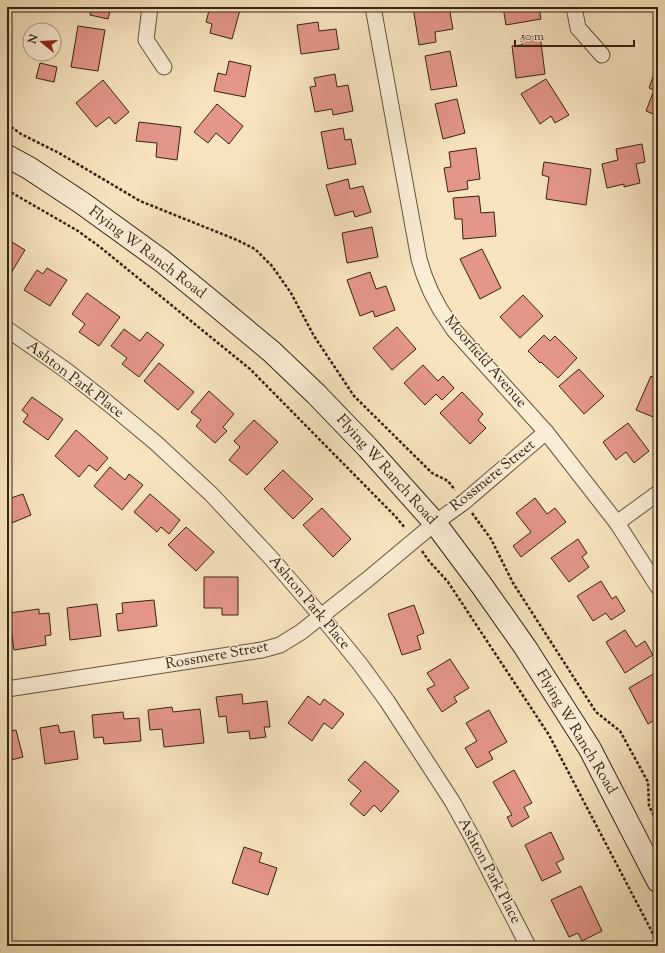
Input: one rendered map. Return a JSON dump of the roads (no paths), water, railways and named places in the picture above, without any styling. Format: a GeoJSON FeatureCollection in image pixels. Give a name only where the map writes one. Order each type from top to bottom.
{"type":"FeatureCollection","features":[{"type":"Feature","properties":{"kind":"street"},"geometry":{"type":"LineString","coordinates":[[150,7],[146,40],[164,67]]}},
{"type":"Feature","properties":{"kind":"street","name":"Moorfield Avenue"},"geometry":{"type":"LineString","coordinates":[[373,7],[419,259],[431,292],[454,330],[546,432],[617,523],[658,587]]}},
{"type":"Feature","properties":{"kind":"street"},"geometry":{"type":"LineString","coordinates":[[574,7],[578,28],[602,55]]}},
{"type":"Feature","properties":{"kind":"street","name":"Flying W Ranch Road"},"geometry":{"type":"LineString","coordinates":[[7,156],[29,168],[82,203],[162,261],[272,352],[316,394],[368,448],[434,523],[482,586],[525,647],[590,749],[658,881]]}},
{"type":"Feature","properties":{"kind":"street","name":"Ashton Park Place"},"geometry":{"type":"LineString","coordinates":[[7,329],[67,371],[109,404],[211,494],[270,557],[322,616],[387,701],[444,788],[472,837],[528,946]]}},
{"type":"Feature","properties":{"kind":"street","name":"Rossmere Street"},"geometry":{"type":"LineString","coordinates":[[7,689],[262,650],[280,645],[301,632],[322,616],[434,523],[464,502],[546,432]]}},
{"type":"Feature","properties":{"kind":"street"},"geometry":{"type":"LineString","coordinates":[[617,523],[658,493]]}}]}
